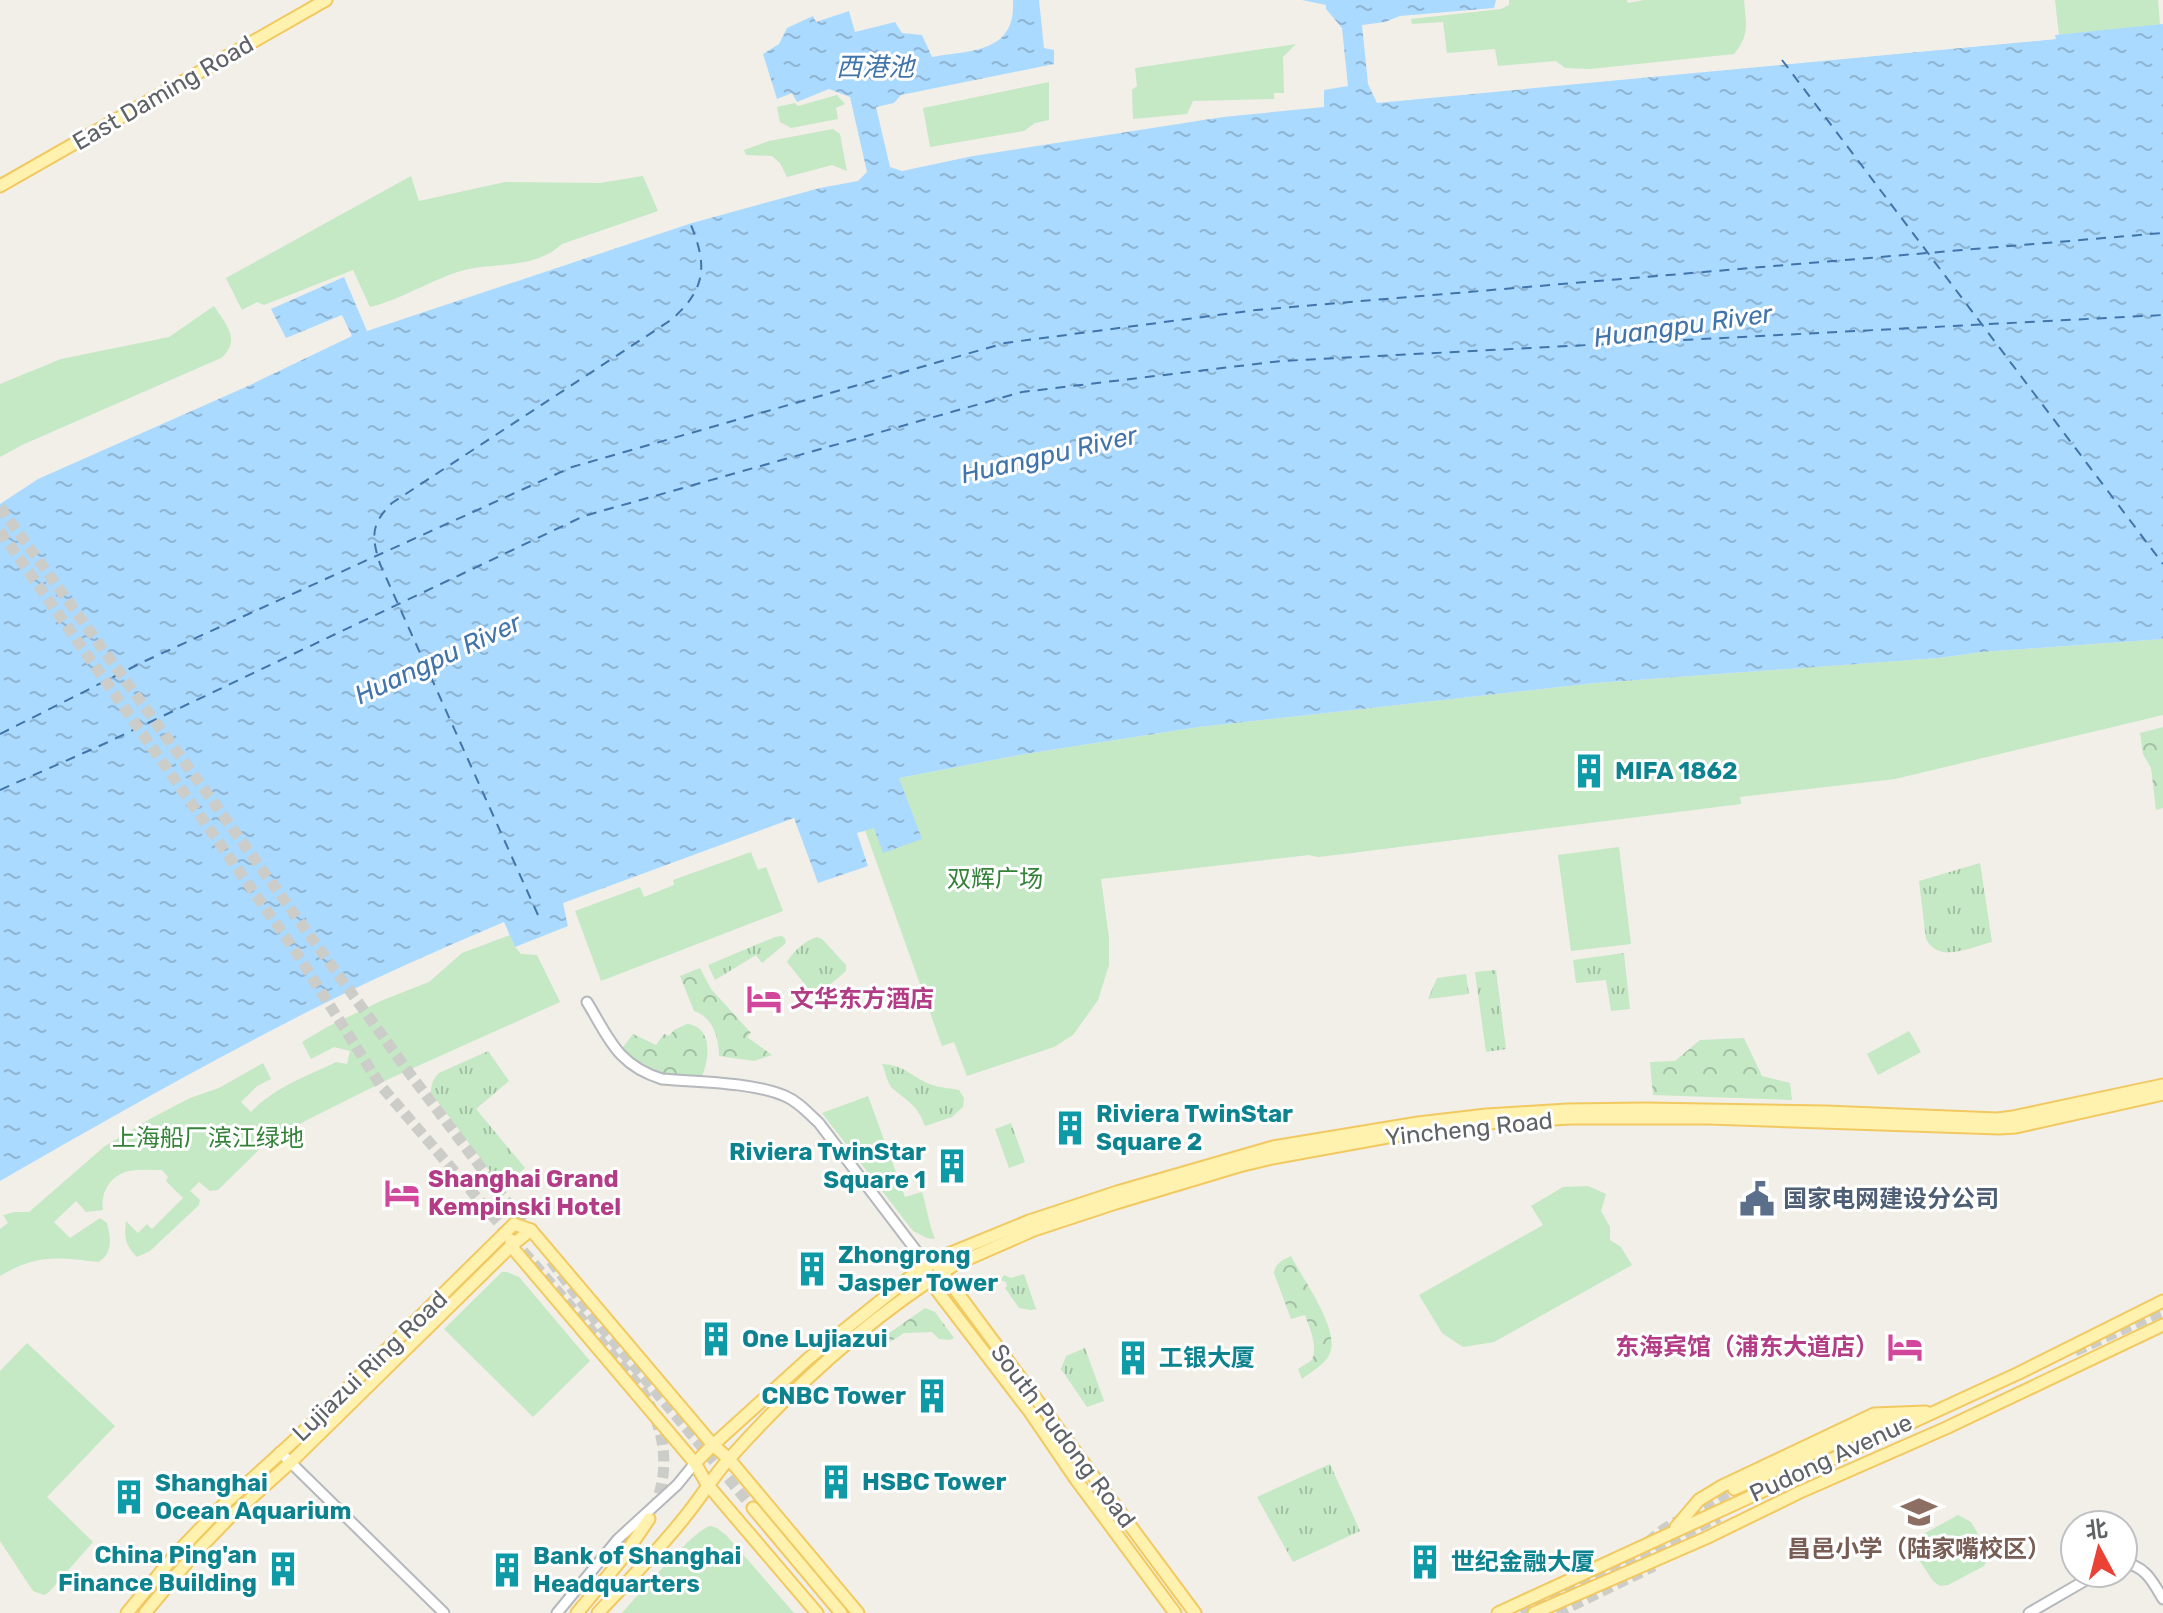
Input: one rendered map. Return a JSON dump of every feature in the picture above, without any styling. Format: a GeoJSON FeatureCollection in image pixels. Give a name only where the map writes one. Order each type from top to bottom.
{"type":"FeatureCollection","features":[{"type":"Feature","properties":{"kind":"main road","name":"East Daming Road"},"geometry":{"type":"LineString","coordinates":[[0,186],[326,0]]}},
{"type":"Feature","properties":{"kind":"main road","name":"Yincheng Road"},"geometry":{"type":"LineString","coordinates":[[695,1463],[809,1358],[927,1265],[1029,1221],[1273,1147],[1406,1125],[1486,1115],[1567,1110],[1826,1112],[1997,1119],[2163,1085]]}},
{"type":"Feature","properties":{"kind":"main road","name":"Yincheng Road"},"geometry":{"type":"LineString","coordinates":[[598,1613],[685,1517],[707,1484],[729,1459],[819,1368],[929,1280],[954,1265],[1034,1230],[1272,1158],[1409,1133],[1487,1123],[1586,1118],[1709,1118],[2016,1127],[2163,1094]]}},
{"type":"Feature","properties":{"kind":"main road"},"geometry":{"type":"LineString","coordinates":[[817,1613],[511,1246],[514,1224],[531,1230],[855,1610]]}},
{"type":"Feature","properties":{"kind":"main road","name":"Lujiazui Ring Road"},"geometry":{"type":"LineString","coordinates":[[127,1613],[175,1555],[220,1508],[297,1438],[514,1224]]}},
{"type":"Feature","properties":{"kind":"main road","name":"Lujiazui Ring Road"},"geometry":{"type":"LineString","coordinates":[[145,1613],[229,1518],[531,1230]]}},
{"type":"Feature","properties":{"kind":"main road","name":"South Pudong Road"},"geometry":{"type":"LineString","coordinates":[[927,1265],[942,1272],[1195,1613]]}},
{"type":"Feature","properties":{"kind":"main road","name":"South Pudong Road"},"geometry":{"type":"LineString","coordinates":[[927,1265],[929,1280],[1030,1412],[1175,1613]]}},
{"type":"Feature","properties":{"kind":"main road","name":"Pudong Avenue"},"geometry":{"type":"LineString","coordinates":[[1498,1613],[2019,1373],[2163,1301]]}},
{"type":"Feature","properties":{"kind":"main road","name":"Pudong Avenue"},"geometry":{"type":"LineString","coordinates":[[1534,1613],[1706,1538],[2163,1325]]}},
{"type":"Feature","properties":{"kind":"main road"},"geometry":{"type":"LineString","coordinates":[[1734,1489],[1877,1422],[1931,1412]]}},
{"type":"Feature","properties":{"kind":"main road"},"geometry":{"type":"LineString","coordinates":[[1674,1530],[1699,1500],[1722,1486],[1874,1414],[1931,1412]]}},
{"type":"Feature","properties":{"kind":"main road"},"geometry":{"type":"LineString","coordinates":[[753,1508],[841,1613]]}},
{"type":"Feature","properties":{"kind":"main road"},"geometry":{"type":"LineString","coordinates":[[577,1613],[621,1560],[649,1519]]}},
{"type":"Feature","properties":{"kind":"street","name":"South Pudong Road"},"geometry":{"type":"LineString","coordinates":[[587,1002],[617,1051],[626,1061],[649,1075],[766,1091],[786,1097],[803,1107],[819,1123],[927,1265]]}},
{"type":"Feature","properties":{"kind":"street"},"geometry":{"type":"LineString","coordinates":[[280,1452],[444,1613]]}},
{"type":"Feature","properties":{"kind":"street"},"geometry":{"type":"LineString","coordinates":[[557,1613],[618,1539],[677,1485],[695,1463]]}},
{"type":"Feature","properties":{"kind":"street"},"geometry":{"type":"LineString","coordinates":[[2139,1568],[2163,1599]]}},
{"type":"Feature","properties":{"kind":"street"},"geometry":{"type":"LineString","coordinates":[[2029,1613],[2070,1589]]}},
{"type":"Feature","properties":{"kind":"green space"},"geometry":{"type":"Polygon","coordinates":[[[1509,0],[1627,0],[1628,3],[1644,0],[1744,0],[1746,28],[1743,41],[1734,54],[1590,69],[1565,68],[1556,61],[1498,66],[1495,49],[1447,53],[1443,22],[1412,24],[1411,19],[1501,9],[1509,5],[1509,0]]]}},
{"type":"Feature","properties":{"kind":"green space"},"geometry":{"type":"Polygon","coordinates":[[[2055,0],[2158,0],[2160,25],[2059,35],[2055,0]]]}},
{"type":"Feature","properties":{"kind":"green space"},"geometry":{"type":"Polygon","coordinates":[[[1296,44],[1283,57],[1284,93],[1274,93],[1274,99],[1193,101],[1187,114],[1133,119],[1132,90],[1137,86],[1135,68],[1296,44]]]}},
{"type":"Feature","properties":{"kind":"green space"},"geometry":{"type":"Polygon","coordinates":[[[1049,82],[1049,120],[1035,123],[1024,131],[930,147],[923,108],[1049,82]]]}},
{"type":"Feature","properties":{"kind":"green space"},"geometry":{"type":"Polygon","coordinates":[[[837,95],[845,104],[836,108],[838,119],[791,128],[780,122],[777,107],[795,103],[798,106],[837,95]]]}},
{"type":"Feature","properties":{"kind":"green space"},"geometry":{"type":"Polygon","coordinates":[[[833,129],[840,134],[847,171],[832,165],[787,177],[780,163],[772,156],[746,155],[744,150],[769,141],[833,129]]]}},
{"type":"Feature","properties":{"kind":"green space"},"geometry":{"type":"Polygon","coordinates":[[[411,176],[419,201],[505,182],[600,183],[643,176],[658,211],[562,244],[542,257],[461,271],[370,307],[353,270],[264,305],[257,302],[242,310],[226,278],[411,176]]]}},
{"type":"Feature","properties":{"kind":"green space"},"geometry":{"type":"Polygon","coordinates":[[[214,306],[231,339],[221,358],[0,457],[0,384],[61,359],[169,337],[214,306]]]}},
{"type":"Feature","properties":{"kind":"green space","name":"双辉广场"},"geometry":{"type":"Polygon","coordinates":[[[2163,639],[2163,715],[1895,779],[1740,797],[1741,804],[1344,854],[1309,855],[1101,879],[1109,938],[1109,965],[1098,1000],[1073,1035],[1054,1047],[967,1076],[954,1042],[942,1046],[865,830],[899,778],[1025,754],[1199,727],[1596,683],[2163,639]]]}},
{"type":"Feature","properties":{"kind":"green space"},"geometry":{"type":"Polygon","coordinates":[[[2163,727],[2163,808],[2156,810],[2151,768],[2143,754],[2140,733],[2163,727]]]}},
{"type":"Feature","properties":{"kind":"green space"},"geometry":{"type":"Polygon","coordinates":[[[1619,847],[1631,944],[1571,951],[1558,855],[1619,847]]]}},
{"type":"Feature","properties":{"kind":"green space"},"geometry":{"type":"Polygon","coordinates":[[[751,852],[758,870],[766,867],[783,911],[601,981],[575,911],[640,887],[644,897],[674,885],[673,880],[751,852]]]}},
{"type":"Feature","properties":{"kind":"green space"},"geometry":{"type":"Polygon","coordinates":[[[1980,863],[1992,942],[1956,952],[1939,951],[1926,939],[1919,881],[1980,863]]]}},
{"type":"Feature","properties":{"kind":"green space","name":"上海船厂滨江绿地"},"geometry":{"type":"Polygon","coordinates":[[[510,935],[521,954],[537,955],[560,1002],[391,1078],[305,1121],[265,1144],[218,1190],[210,1191],[199,1182],[190,1191],[200,1200],[199,1205],[150,1251],[137,1257],[133,1253],[126,1241],[126,1221],[138,1233],[147,1224],[152,1229],[183,1198],[166,1181],[168,1177],[162,1170],[129,1171],[117,1176],[108,1185],[103,1197],[103,1210],[86,1212],[76,1201],[54,1222],[70,1238],[100,1218],[107,1223],[110,1245],[103,1259],[98,1262],[47,1259],[25,1264],[0,1276],[0,1229],[8,1223],[3,1215],[29,1212],[105,1146],[148,1120],[190,1098],[219,1088],[263,1063],[271,1079],[257,1086],[241,1102],[251,1112],[291,1083],[336,1062],[347,1064],[350,1051],[334,1047],[311,1059],[302,1042],[383,1000],[429,982],[462,953],[510,935]]]}},
{"type":"Feature","properties":{"kind":"green space"},"geometry":{"type":"Polygon","coordinates":[[[782,936],[785,944],[762,963],[756,955],[715,980],[708,965],[782,936]]]}},
{"type":"Feature","properties":{"kind":"green space"},"geometry":{"type":"Polygon","coordinates":[[[817,937],[846,965],[846,971],[816,994],[787,962],[800,947],[817,937]]]}},
{"type":"Feature","properties":{"kind":"green space"},"geometry":{"type":"Polygon","coordinates":[[[1624,953],[1630,1009],[1611,1011],[1606,980],[1576,983],[1573,960],[1624,953]]]}},
{"type":"Feature","properties":{"kind":"green space"},"geometry":{"type":"Polygon","coordinates":[[[700,968],[711,989],[751,1033],[747,1037],[772,1055],[754,1061],[719,1056],[714,1029],[706,1018],[694,1011],[680,976],[700,968]]]}},
{"type":"Feature","properties":{"kind":"green space"},"geometry":{"type":"Polygon","coordinates":[[[1496,970],[1506,1049],[1486,1052],[1475,972],[1496,970]]]}},
{"type":"Feature","properties":{"kind":"green space"},"geometry":{"type":"Polygon","coordinates":[[[1466,974],[1469,994],[1428,999],[1437,978],[1466,974]]]}},
{"type":"Feature","properties":{"kind":"green space"},"geometry":{"type":"Polygon","coordinates":[[[687,1024],[695,1026],[705,1037],[707,1054],[701,1078],[660,1074],[645,1068],[621,1050],[633,1034],[656,1045],[664,1034],[669,1036],[687,1024]]]}},
{"type":"Feature","properties":{"kind":"green space"},"geometry":{"type":"Polygon","coordinates":[[[1909,1031],[1921,1052],[1878,1075],[1867,1054],[1909,1031]]]}},
{"type":"Feature","properties":{"kind":"green space"},"geometry":{"type":"Polygon","coordinates":[[[1744,1038],[1762,1076],[1790,1083],[1792,1100],[1653,1095],[1650,1062],[1675,1061],[1700,1040],[1744,1038]]]}},
{"type":"Feature","properties":{"kind":"green space"},"geometry":{"type":"Polygon","coordinates":[[[488,1051],[509,1081],[476,1109],[525,1168],[502,1187],[431,1093],[439,1073],[488,1051]]]}},
{"type":"Feature","properties":{"kind":"green space"},"geometry":{"type":"Polygon","coordinates":[[[882,1064],[903,1069],[932,1085],[959,1090],[964,1098],[963,1107],[952,1117],[925,1126],[915,1108],[890,1086],[882,1064]]]}},
{"type":"Feature","properties":{"kind":"green space"},"geometry":{"type":"Polygon","coordinates":[[[868,1096],[905,1197],[922,1192],[935,1239],[913,1231],[822,1113],[868,1096]]]}},
{"type":"Feature","properties":{"kind":"green space"},"geometry":{"type":"Polygon","coordinates":[[[1011,1123],[1025,1162],[1009,1168],[995,1129],[1011,1123]]]}},
{"type":"Feature","properties":{"kind":"green space"},"geometry":{"type":"Polygon","coordinates":[[[1588,1186],[1606,1194],[1601,1211],[1610,1227],[1610,1240],[1621,1247],[1632,1265],[1494,1342],[1463,1347],[1442,1333],[1419,1295],[1543,1225],[1531,1206],[1563,1187],[1588,1186]]]}},
{"type":"Feature","properties":{"kind":"green space"},"geometry":{"type":"Polygon","coordinates":[[[1291,1256],[1325,1318],[1332,1343],[1325,1361],[1302,1379],[1298,1369],[1312,1360],[1313,1338],[1305,1315],[1291,1319],[1274,1273],[1282,1260],[1291,1256]]]}},
{"type":"Feature","properties":{"kind":"green space"},"geometry":{"type":"Polygon","coordinates":[[[502,1272],[519,1277],[590,1361],[533,1417],[444,1329],[502,1272]]]}},
{"type":"Feature","properties":{"kind":"green space"},"geometry":{"type":"Polygon","coordinates":[[[1024,1274],[1036,1309],[1019,1308],[1005,1288],[1006,1282],[1001,1280],[1004,1275],[1011,1278],[1024,1274]]]}},
{"type":"Feature","properties":{"kind":"green space"},"geometry":{"type":"Polygon","coordinates":[[[925,1308],[935,1312],[954,1338],[939,1339],[932,1332],[904,1333],[890,1342],[885,1336],[925,1308]]]}},
{"type":"Feature","properties":{"kind":"green space"},"geometry":{"type":"Polygon","coordinates":[[[27,1343],[115,1426],[47,1497],[93,1542],[44,1595],[33,1591],[0,1541],[0,1371],[27,1343]]]}},
{"type":"Feature","properties":{"kind":"green space"},"geometry":{"type":"Polygon","coordinates":[[[1085,1348],[1104,1401],[1087,1407],[1061,1369],[1066,1356],[1085,1348]]]}},
{"type":"Feature","properties":{"kind":"green space"},"geometry":{"type":"Polygon","coordinates":[[[1330,1464],[1360,1531],[1293,1562],[1257,1497],[1330,1464]]]}},
{"type":"Feature","properties":{"kind":"green space"},"geometry":{"type":"Polygon","coordinates":[[[1958,1515],[1971,1522],[1988,1551],[1988,1559],[1984,1566],[1948,1585],[1940,1586],[1933,1581],[1914,1552],[1914,1544],[1918,1537],[1958,1515]]]}},
{"type":"Feature","properties":{"kind":"green space"},"geometry":{"type":"Polygon","coordinates":[[[710,1526],[726,1535],[794,1613],[622,1613],[678,1551],[710,1526]]]}},
{"type":"Feature","properties":{"kind":"water"},"geometry":{"type":"Polygon","coordinates":[[[1013,0],[1039,0],[1044,48],[1054,50],[1054,64],[901,95],[894,103],[876,107],[890,167],[902,171],[973,156],[1223,117],[1324,107],[1324,90],[1348,86],[1342,28],[1326,5],[1302,0],[1496,0],[1494,8],[1400,16],[1362,25],[1368,84],[1377,103],[2055,39],[2055,35],[2163,24],[2163,639],[1596,683],[1199,727],[1025,754],[899,778],[922,839],[883,853],[874,828],[857,833],[868,866],[818,883],[794,818],[563,903],[568,926],[515,947],[504,922],[385,974],[275,1028],[0,1181],[0,504],[38,479],[352,336],[342,315],[286,338],[271,309],[344,277],[367,331],[692,223],[820,188],[858,181],[867,172],[850,97],[829,89],[797,102],[792,93],[777,99],[763,54],[779,44],[787,28],[813,16],[816,22],[849,11],[855,32],[895,22],[902,33],[922,35],[932,57],[976,50],[989,46],[1007,30],[1013,0]]]}},
{"type":"Feature","properties":{"kind":"pier"},"geometry":{"type":"Polygon","coordinates":[[[2054,31],[2056,39],[1816,61],[1815,58],[2051,36],[2054,31]]]}},
{"type":"Feature","properties":{"kind":"ferry route"},"geometry":{"type":"LineString","coordinates":[[1782,60],[2163,564]]}},
{"type":"Feature","properties":{"kind":"ferry route"},"geometry":{"type":"LineString","coordinates":[[538,915],[380,564],[375,531],[380,517],[392,503],[671,320],[692,296],[701,273],[699,248],[688,218]]}},
{"type":"Feature","properties":{"kind":"ferry route"},"geometry":{"type":"LineString","coordinates":[[0,734],[145,661],[572,467],[1005,343],[1256,310],[2163,233]]}},
{"type":"Feature","properties":{"kind":"ferry route"},"geometry":{"type":"LineString","coordinates":[[0,790],[106,743],[584,516],[1022,392],[1281,361],[2163,315]]}},
{"type":"Feature","properties":{"kind":"tunnel"},"geometry":{"type":"LineString","coordinates":[[0,507],[410,1074],[529,1231]]}},
{"type":"Feature","properties":{"kind":"tunnel"},"geometry":{"type":"LineString","coordinates":[[0,531],[296,952],[381,1086],[639,1386],[654,1414],[662,1444],[663,1475],[655,1506]]}},
{"type":"Feature","properties":{"kind":"tunnel"},"geometry":{"type":"LineString","coordinates":[[551,1261],[590,1313],[753,1508]]}},
{"type":"Feature","properties":{"kind":"tunnel"},"geometry":{"type":"LineString","coordinates":[[2075,1351],[2163,1311]]}},
{"type":"Feature","properties":{"kind":"tunnel"},"geometry":{"type":"LineString","coordinates":[[1648,1542],[1664,1529],[1734,1489]]}},
{"type":"Feature","properties":{"kind":"tunnel"},"geometry":{"type":"LineString","coordinates":[[1521,1613],[1719,1517]]}},
{"type":"Feature","properties":{"kind":"tunnel"},"geometry":{"type":"LineString","coordinates":[[1557,1613],[1654,1566]]}},
{"type":"Feature","properties":{"kind":"place","name":"MIFA 1862"},"geometry":{"type":"Point","coordinates":[1589,771]}},
{"type":"Feature","properties":{"kind":"place","name":"文华东方酒店"},"geometry":{"type":"Point","coordinates":[764,999]}},
{"type":"Feature","properties":{"kind":"place","name":"Riviera TwinStar Square 2"},"geometry":{"type":"Point","coordinates":[1070,1128]}},
{"type":"Feature","properties":{"kind":"place","name":"Riviera TwinStar Square 1"},"geometry":{"type":"Point","coordinates":[952,1166]}},
{"type":"Feature","properties":{"kind":"place","name":"Shanghai Grand Kempinski Hotel"},"geometry":{"type":"Point","coordinates":[402,1193]}},
{"type":"Feature","properties":{"kind":"place","name":"国家电网建设分公司"},"geometry":{"type":"Point","coordinates":[1757,1199]}},
{"type":"Feature","properties":{"kind":"place","name":"Zhongrong Jasper Tower"},"geometry":{"type":"Point","coordinates":[812,1269]}},
{"type":"Feature","properties":{"kind":"place","name":"One Lujiazui"},"geometry":{"type":"Point","coordinates":[716,1339]}},
{"type":"Feature","properties":{"kind":"place","name":"东海宾馆（浦东大道店）"},"geometry":{"type":"Point","coordinates":[1905,1347]}},
{"type":"Feature","properties":{"kind":"place","name":"工银大厦"},"geometry":{"type":"Point","coordinates":[1133,1358]}},
{"type":"Feature","properties":{"kind":"place","name":"CNBC Tower"},"geometry":{"type":"Point","coordinates":[932,1396]}},
{"type":"Feature","properties":{"kind":"place","name":"HSBC Tower"},"geometry":{"type":"Point","coordinates":[836,1482]}},
{"type":"Feature","properties":{"kind":"place","name":"Shanghai Ocean Aquarium"},"geometry":{"type":"Point","coordinates":[129,1497]}},
{"type":"Feature","properties":{"kind":"place","name":"昌邑小学（陆家嘴校区）"},"geometry":{"type":"Point","coordinates":[1919,1512]}},
{"type":"Feature","properties":{"kind":"place","name":"世纪金融大厦"},"geometry":{"type":"Point","coordinates":[1425,1562]}},
{"type":"Feature","properties":{"kind":"place","name":"China Ping'an Finance Building"},"geometry":{"type":"Point","coordinates":[283,1569]}},
{"type":"Feature","properties":{"kind":"place","name":"Bank of Shanghai Headquarters"},"geometry":{"type":"Point","coordinates":[507,1570]}},
{"type":"Feature","properties":{"kind":"water label","name":"西港池"},"geometry":{"type":"Point","coordinates":[875,67]}},
{"type":"Feature","properties":{"kind":"water label","name":"Huangpu River"},"geometry":{"type":"Point","coordinates":[1683,326]}},
{"type":"Feature","properties":{"kind":"water label","name":"Huangpu River"},"geometry":{"type":"Point","coordinates":[1049,455]}},
{"type":"Feature","properties":{"kind":"water label","name":"Huangpu River"},"geometry":{"type":"Point","coordinates":[438,659]}}]}
